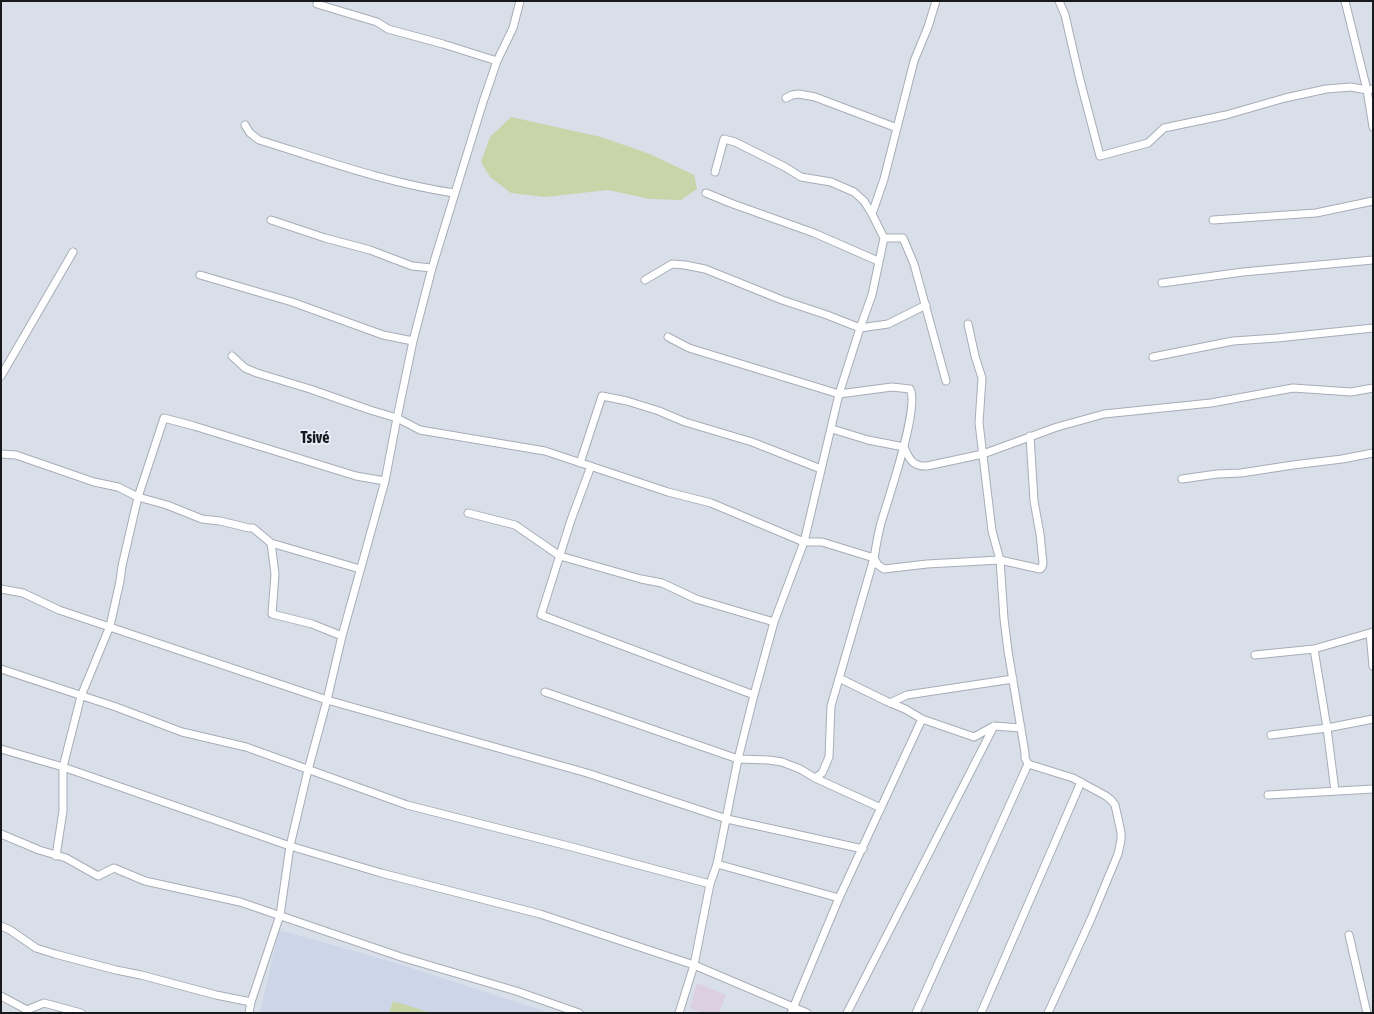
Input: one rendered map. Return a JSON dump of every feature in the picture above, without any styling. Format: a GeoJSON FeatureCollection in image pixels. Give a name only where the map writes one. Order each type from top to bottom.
{"type":"FeatureCollection","features":[{"type":"Feature","properties":{"kind":"street"},"geometry":{"type":"LineString","coordinates":[[249,1013],[251,1002],[280,915],[290,846],[342,636],[385,481],[396,418],[413,341],[432,268],[454,193],[497,61],[513,28],[520,1]]}},
{"type":"Feature","properties":{"kind":"street"},"geometry":{"type":"LineString","coordinates":[[872,214],[884,179],[898,128],[914,61],[928,27],[936,1]]}},
{"type":"Feature","properties":{"kind":"street"},"geometry":{"type":"LineString","coordinates":[[1060,1],[1065,15],[1100,156],[1148,143],[1164,128],[1226,115],[1285,98],[1326,89],[1351,87],[1370,90]]}},
{"type":"Feature","properties":{"kind":"street"},"geometry":{"type":"LineString","coordinates":[[1345,1],[1370,90],[1373,127]]}},
{"type":"Feature","properties":{"kind":"street"},"geometry":{"type":"LineString","coordinates":[[317,4],[377,22],[388,29],[497,61]]}},
{"type":"Feature","properties":{"kind":"street"},"geometry":{"type":"LineString","coordinates":[[786,98],[799,94],[815,98],[898,128]]}},
{"type":"Feature","properties":{"kind":"street"},"geometry":{"type":"LineString","coordinates":[[244,125],[250,133],[259,140],[393,182],[454,193]]}},
{"type":"Feature","properties":{"kind":"street"},"geometry":{"type":"LineString","coordinates":[[679,1013],[694,965],[710,884],[717,864],[738,759],[754,695],[774,622],[804,542],[832,429],[839,394],[872,295],[884,238],[864,201],[854,192],[831,182],[801,177],[785,167],[734,142],[724,139],[715,172]]}},
{"type":"Feature","properties":{"kind":"street"},"geometry":{"type":"LineString","coordinates":[[706,193],[814,233],[878,261]]}},
{"type":"Feature","properties":{"kind":"street"},"geometry":{"type":"LineString","coordinates":[[1213,220],[1316,213],[1373,201]]}},
{"type":"Feature","properties":{"kind":"street"},"geometry":{"type":"LineString","coordinates":[[271,220],[325,238],[370,250],[412,266],[432,268]]}},
{"type":"Feature","properties":{"kind":"street"},"geometry":{"type":"LineString","coordinates":[[884,238],[903,238],[914,264],[946,381]]}},
{"type":"Feature","properties":{"kind":"street"},"geometry":{"type":"LineString","coordinates":[[1,376],[73,252]]}},
{"type":"Feature","properties":{"kind":"street"},"geometry":{"type":"LineString","coordinates":[[1162,283],[1243,272],[1373,260]]}},
{"type":"Feature","properties":{"kind":"street"},"geometry":{"type":"LineString","coordinates":[[645,280],[672,264],[705,269],[782,300],[860,328],[888,324],[926,305]]}},
{"type":"Feature","properties":{"kind":"street"},"geometry":{"type":"LineString","coordinates":[[200,275],[292,302],[383,335],[413,341]]}},
{"type":"Feature","properties":{"kind":"street"},"geometry":{"type":"LineString","coordinates":[[968,324],[975,356],[982,378],[979,423],[992,531],[1000,560],[1004,619],[1025,758],[1028,764],[1081,782],[1112,800],[1115,805],[1121,832],[1118,854],[1091,919],[1048,1013]]}},
{"type":"Feature","properties":{"kind":"street"},"geometry":{"type":"LineString","coordinates":[[1153,357],[1233,341],[1373,328]]}},
{"type":"Feature","properties":{"kind":"street"},"geometry":{"type":"LineString","coordinates":[[668,337],[689,348],[839,394],[892,387],[910,389],[912,393],[911,409],[904,447],[881,525],[874,558],[831,706],[829,757],[822,773],[815,778]]}},
{"type":"Feature","properties":{"kind":"street"},"geometry":{"type":"LineString","coordinates":[[232,356],[245,368],[257,374],[310,389],[396,418],[420,430],[545,451],[668,492],[711,503],[804,542],[822,542],[874,558],[878,565],[884,569],[927,564],[1000,560],[1040,569],[1043,563],[1034,501],[1030,436]]}},
{"type":"Feature","properties":{"kind":"street"},"geometry":{"type":"LineString","coordinates":[[904,447],[914,465],[920,467],[983,454],[1030,436],[1104,414],[1211,403],[1293,388],[1351,392],[1373,388]]}},
{"type":"Feature","properties":{"kind":"street"},"geometry":{"type":"LineString","coordinates":[[580,463],[602,396],[627,401],[659,411],[685,422],[752,442],[821,469]]}},
{"type":"Feature","properties":{"kind":"street"},"geometry":{"type":"LineString","coordinates":[[56,856],[63,811],[63,766],[81,696],[110,626],[138,497],[164,418],[356,476],[385,481]]}},
{"type":"Feature","properties":{"kind":"street"},"geometry":{"type":"LineString","coordinates":[[832,429],[868,440],[904,447]]}},
{"type":"Feature","properties":{"kind":"street"},"geometry":{"type":"LineString","coordinates":[[1182,479],[1217,474],[1241,473],[1342,459],[1373,453]]}},
{"type":"Feature","properties":{"kind":"street"},"geometry":{"type":"LineString","coordinates":[[1,454],[16,455],[94,482],[118,487],[138,497],[202,519],[253,528],[271,543],[360,569]]}},
{"type":"Feature","properties":{"kind":"street"},"geometry":{"type":"LineString","coordinates":[[591,466],[571,520],[541,615],[754,695]]}},
{"type":"Feature","properties":{"kind":"street"},"geometry":{"type":"LineString","coordinates":[[468,514],[515,525],[560,556],[662,584],[696,599],[774,622]]}},
{"type":"Feature","properties":{"kind":"street"},"geometry":{"type":"LineString","coordinates":[[271,543],[275,574],[272,614],[312,624],[342,636]]}},
{"type":"Feature","properties":{"kind":"street"},"geometry":{"type":"LineString","coordinates":[[1,589],[23,593],[59,610],[327,700],[587,773],[727,819],[863,849]]}},
{"type":"Feature","properties":{"kind":"street"},"geometry":{"type":"LineString","coordinates":[[1255,655],[1314,649],[1371,632],[1373,666]]}},
{"type":"Feature","properties":{"kind":"street"},"geometry":{"type":"LineString","coordinates":[[1314,649],[1327,728],[1335,791]]}},
{"type":"Feature","properties":{"kind":"street"},"geometry":{"type":"LineString","coordinates":[[1,669],[182,732],[246,747],[407,805],[710,884]]}},
{"type":"Feature","properties":{"kind":"street"},"geometry":{"type":"LineString","coordinates":[[839,678],[905,709],[922,719],[974,737],[994,726],[1021,728]]}},
{"type":"Feature","properties":{"kind":"street"},"geometry":{"type":"LineString","coordinates":[[890,703],[907,695],[1013,679]]}},
{"type":"Feature","properties":{"kind":"street"},"geometry":{"type":"LineString","coordinates":[[544,692],[738,759],[782,762],[800,769],[815,778],[881,808]]}},
{"type":"Feature","properties":{"kind":"street"},"geometry":{"type":"LineString","coordinates":[[792,1010],[839,898],[922,719]]}},
{"type":"Feature","properties":{"kind":"street"},"geometry":{"type":"LineString","coordinates":[[1271,734],[1327,728],[1373,719]]}},
{"type":"Feature","properties":{"kind":"street"},"geometry":{"type":"LineString","coordinates":[[847,1013],[994,726]]}},
{"type":"Feature","properties":{"kind":"street"},"geometry":{"type":"LineString","coordinates":[[1,749],[63,766],[290,846],[381,873],[540,914],[694,965],[792,1010],[807,1013]]}},
{"type":"Feature","properties":{"kind":"street"},"geometry":{"type":"LineString","coordinates":[[916,1013],[1028,764]]}},
{"type":"Feature","properties":{"kind":"street"},"geometry":{"type":"LineString","coordinates":[[981,1013],[1081,782]]}},
{"type":"Feature","properties":{"kind":"street"},"geometry":{"type":"LineString","coordinates":[[1268,795],[1373,789]]}},
{"type":"Feature","properties":{"kind":"street"},"geometry":{"type":"LineString","coordinates":[[1,834],[39,850],[66,858],[98,876],[114,868],[145,881],[166,887],[240,902],[401,957],[516,991],[579,1013]]}},
{"type":"Feature","properties":{"kind":"street"},"geometry":{"type":"LineString","coordinates":[[717,864],[839,898]]}},
{"type":"Feature","properties":{"kind":"street"},"geometry":{"type":"LineString","coordinates":[[1,926],[10,930],[36,948],[55,954],[216,995],[251,1002]]}},
{"type":"Feature","properties":{"kind":"street"},"geometry":{"type":"LineString","coordinates":[[1349,935],[1366,1013]]}},
{"type":"Feature","properties":{"kind":"street"},"geometry":{"type":"LineString","coordinates":[[1,996],[27,1010],[44,1003],[81,1013]]}},
{"type":"Feature","properties":{"kind":"shaded area"},"geometry":{"type":"Polygon","coordinates":[[[279,930],[389,961],[550,1013],[260,1013],[279,930]]]}},
{"type":"Feature","properties":{"kind":"shaded area"},"geometry":{"type":"Polygon","coordinates":[[[697,983],[726,995],[719,1013],[703,1013],[690,1008],[697,983]]]}},
{"type":"Feature","properties":{"kind":"green space"},"geometry":{"type":"Polygon","coordinates":[[[511,117],[601,137],[650,154],[694,175],[697,189],[681,200],[650,199],[608,190],[545,197],[511,193],[490,177],[481,162],[490,137],[511,117]]]}},
{"type":"Feature","properties":{"kind":"green space"},"geometry":{"type":"Polygon","coordinates":[[[393,1001],[432,1013],[389,1013],[393,1001]]]}},
{"type":"Feature","properties":{"kind":"district","name":"Tsivé"},"geometry":{"type":"Point","coordinates":[315,438]}}]}
